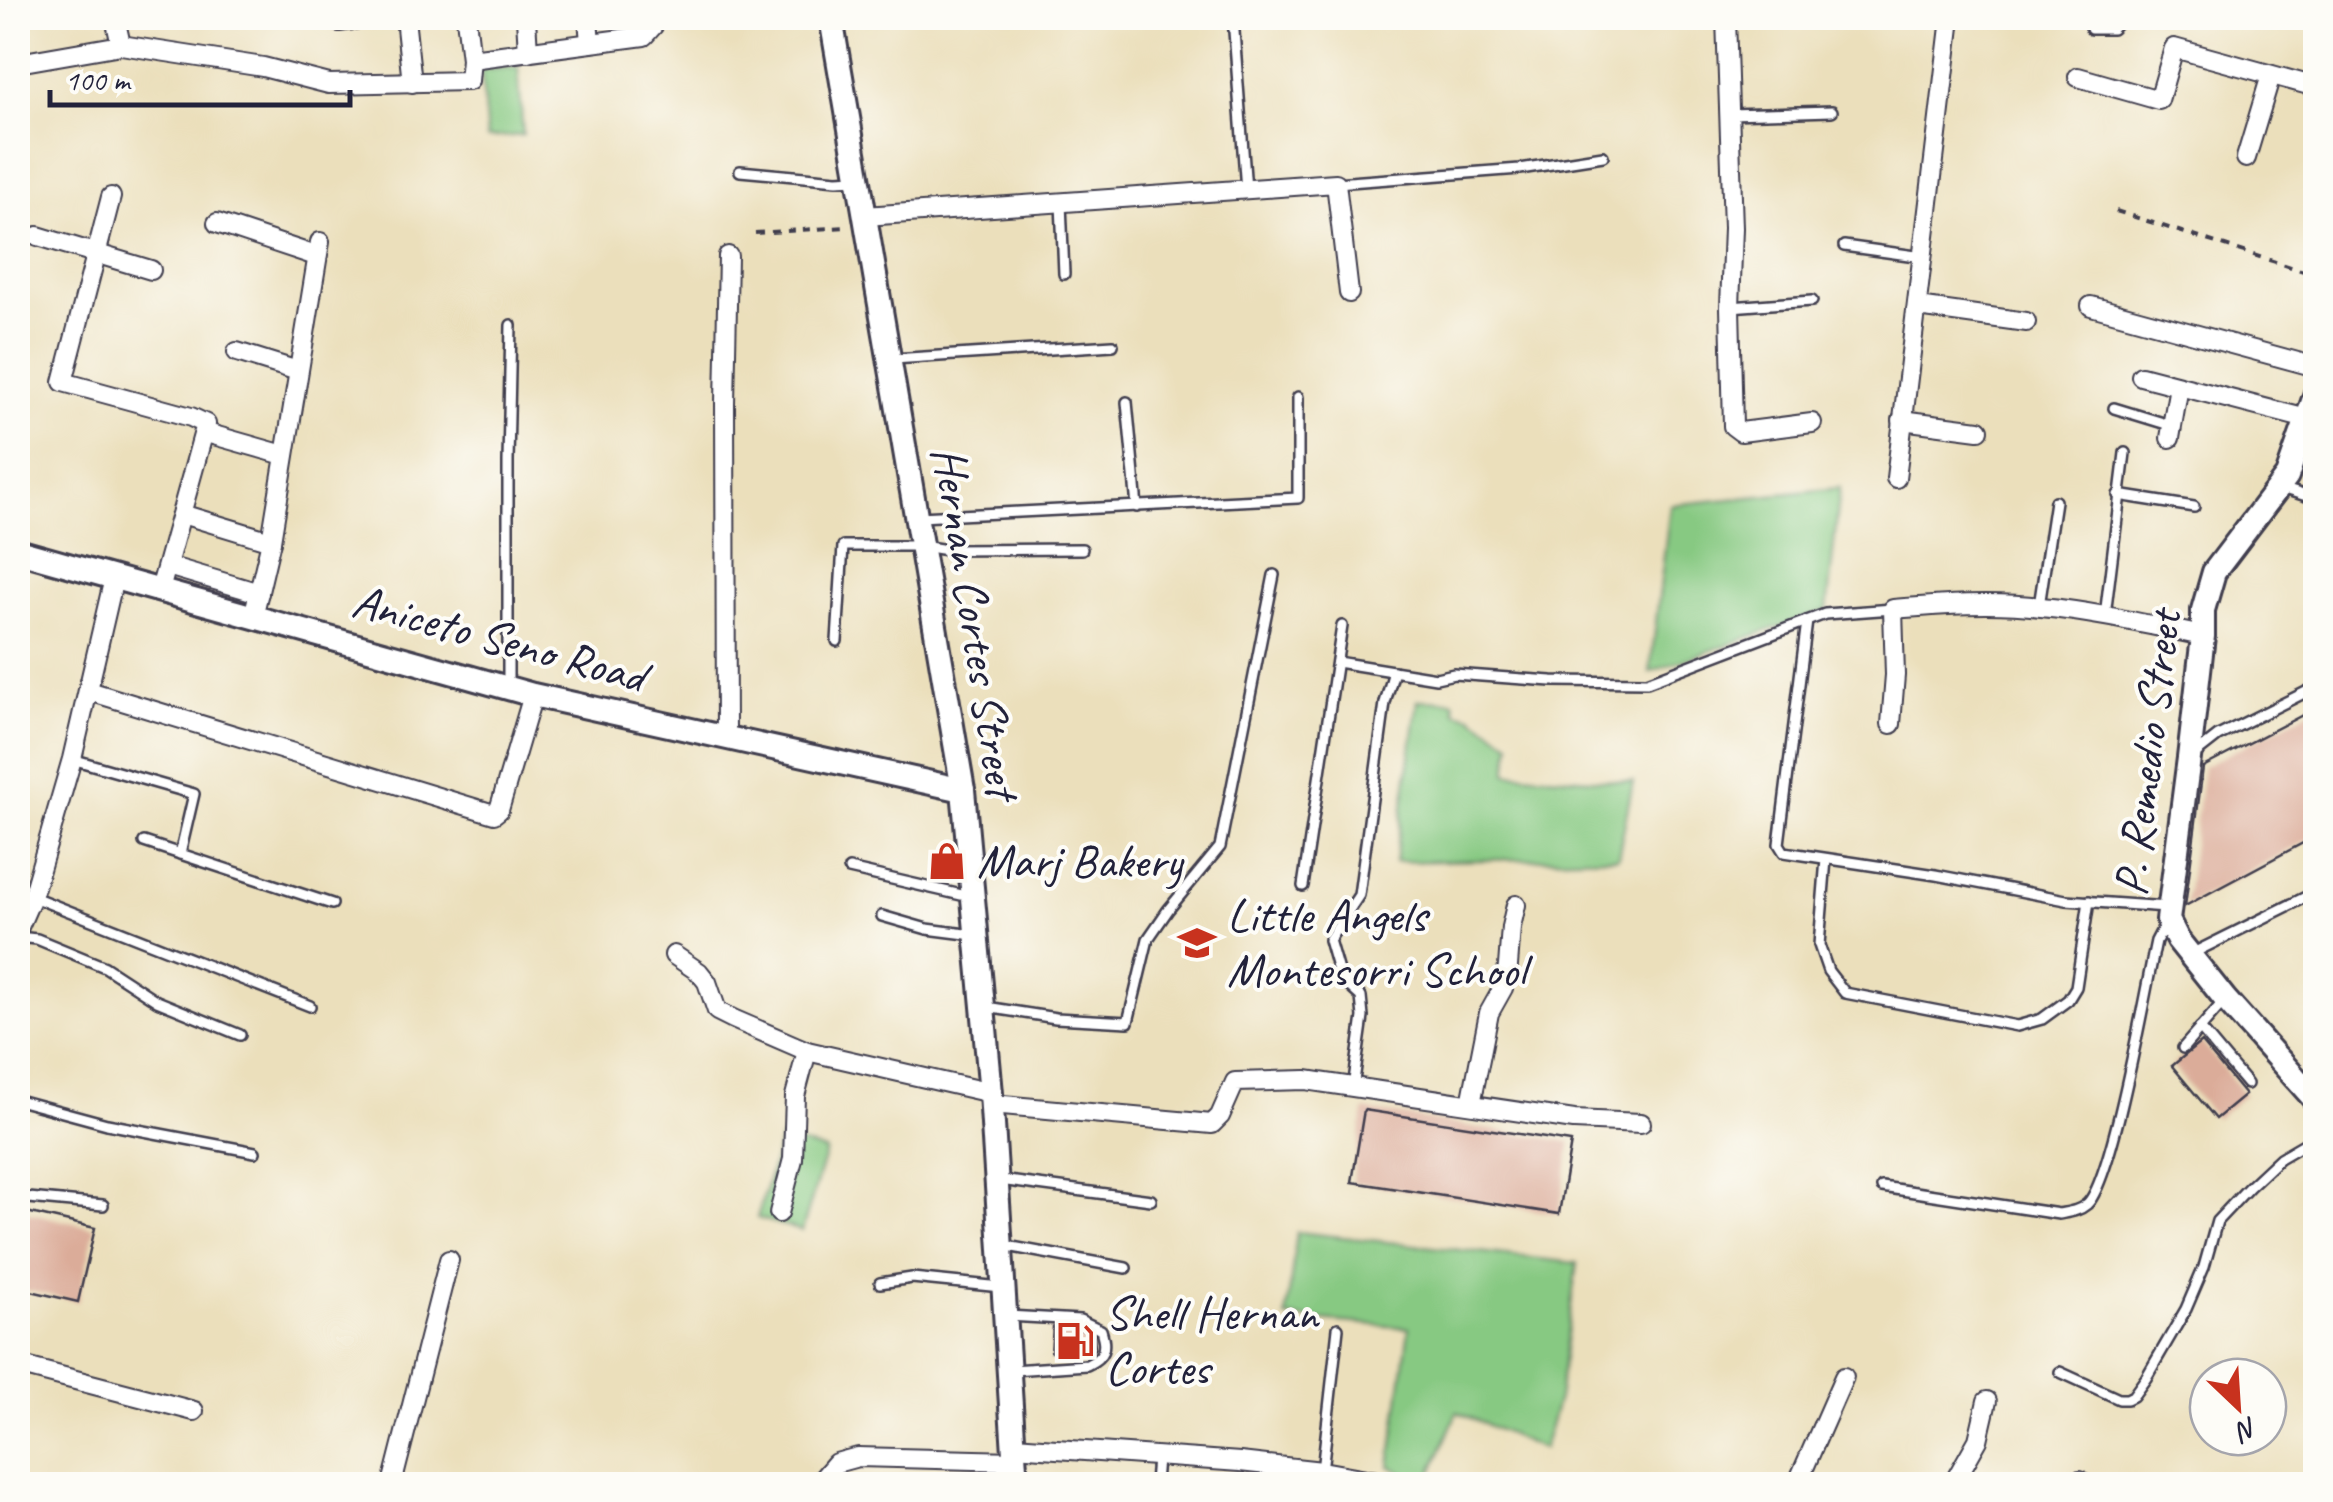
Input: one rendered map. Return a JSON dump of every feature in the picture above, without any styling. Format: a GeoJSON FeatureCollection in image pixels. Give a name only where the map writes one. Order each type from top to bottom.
{"type":"FeatureCollection","features":[{"type":"Feature","properties":{"kind":"street"},"geometry":{"type":"LineString","coordinates":[[115,18],[120,45]]}},
{"type":"Feature","properties":{"kind":"street"},"geometry":{"type":"LineString","coordinates":[[339,18],[339,22],[366,18]]}},
{"type":"Feature","properties":{"kind":"street"},"geometry":{"type":"LineString","coordinates":[[406,18],[412,83]]}},
{"type":"Feature","properties":{"kind":"street"},"geometry":{"type":"LineString","coordinates":[[18,63],[120,45],[263,67],[329,84],[469,81],[471,59],[466,18]]}},
{"type":"Feature","properties":{"kind":"street"},"geometry":{"type":"LineString","coordinates":[[526,18],[528,52]]}},
{"type":"Feature","properties":{"kind":"street"},"geometry":{"type":"LineString","coordinates":[[588,18],[590,43]]}},
{"type":"Feature","properties":{"kind":"street"},"geometry":{"type":"LineString","coordinates":[[471,59],[644,36],[657,18]]}},
{"type":"Feature","properties":{"kind":"street","name":"Hernan Cortes Street"},"geometry":{"type":"LineString","coordinates":[[832,18],[963,790],[984,1007],[1015,1466]]}},
{"type":"Feature","properties":{"kind":"street"},"geometry":{"type":"LineString","coordinates":[[1726,18],[1733,228],[1733,426],[1741,432],[1812,422]]}},
{"type":"Feature","properties":{"kind":"street"},"geometry":{"type":"LineString","coordinates":[[1896,478],[1951,18]]}},
{"type":"Feature","properties":{"kind":"street"},"geometry":{"type":"LineString","coordinates":[[2078,77],[2159,100],[2174,48],[2316,87]]}},
{"type":"Feature","properties":{"kind":"street"},"geometry":{"type":"LineString","coordinates":[[2246,158],[2271,75]]}},
{"type":"Feature","properties":{"kind":"street"},"geometry":{"type":"LineString","coordinates":[[866,220],[1336,183],[1349,293]]}},
{"type":"Feature","properties":{"kind":"street"},"geometry":{"type":"LineString","coordinates":[[111,197],[62,382],[206,424],[160,590]]}},
{"type":"Feature","properties":{"kind":"street"},"geometry":{"type":"LineString","coordinates":[[217,223],[318,249],[254,617]]}},
{"type":"Feature","properties":{"kind":"street"},"geometry":{"type":"LineString","coordinates":[[38,236],[151,270]]}},
{"type":"Feature","properties":{"kind":"street"},"geometry":{"type":"LineString","coordinates":[[726,738],[728,256]]}},
{"type":"Feature","properties":{"kind":"street"},"geometry":{"type":"LineString","coordinates":[[2091,306],[2316,367]]}},
{"type":"Feature","properties":{"kind":"street"},"geometry":{"type":"LineString","coordinates":[[1918,307],[2026,322]]}},
{"type":"Feature","properties":{"kind":"street"},"geometry":{"type":"LineString","coordinates":[[236,352],[298,372]]}},
{"type":"Feature","properties":{"kind":"street"},"geometry":{"type":"LineString","coordinates":[[2141,376],[2307,418]]}},
{"type":"Feature","properties":{"kind":"street"},"geometry":{"type":"LineString","coordinates":[[2172,432],[2180,386]]}},
{"type":"Feature","properties":{"kind":"street","name":"P. Remedio Street"},"geometry":{"type":"LineString","coordinates":[[2316,393],[2287,476],[2214,572],[2203,610],[2169,913],[2178,940],[2316,1101]]}},
{"type":"Feature","properties":{"kind":"street"},"geometry":{"type":"LineString","coordinates":[[1902,420],[1979,430]]}},
{"type":"Feature","properties":{"kind":"street"},"geometry":{"type":"LineString","coordinates":[[210,434],[284,456]]}},
{"type":"Feature","properties":{"kind":"street"},"geometry":{"type":"LineString","coordinates":[[185,515],[270,541]]}},
{"type":"Feature","properties":{"kind":"street","name":"Aniceto Seno Road"},"geometry":{"type":"LineString","coordinates":[[18,552],[532,695],[963,790]]}},
{"type":"Feature","properties":{"kind":"street"},"geometry":{"type":"LineString","coordinates":[[168,566],[259,593]]}},
{"type":"Feature","properties":{"kind":"street"},"geometry":{"type":"LineString","coordinates":[[18,929],[25,894],[72,759],[114,578]]}},
{"type":"Feature","properties":{"kind":"street"},"geometry":{"type":"LineString","coordinates":[[1891,724],[1895,675],[1893,609],[1956,604],[2039,606],[2203,636]]}},
{"type":"Feature","properties":{"kind":"street"},"geometry":{"type":"LineString","coordinates":[[89,691],[494,814],[499,810],[532,695]]}},
{"type":"Feature","properties":{"kind":"street"},"geometry":{"type":"LineString","coordinates":[[1470,1104],[1489,1012],[1503,988],[1516,904]]}},
{"type":"Feature","properties":{"kind":"street"},"geometry":{"type":"LineString","coordinates":[[674,954],[707,982],[722,1014],[807,1052],[991,1098],[1212,1124],[1220,1116],[1235,1082],[1306,1080],[1574,1120],[1640,1123]]}},
{"type":"Feature","properties":{"kind":"street"},"geometry":{"type":"LineString","coordinates":[[778,1213],[793,1158],[795,1096],[807,1052]]}},
{"type":"Feature","properties":{"kind":"street"},"geometry":{"type":"LineString","coordinates":[[392,1484],[449,1260]]}},
{"type":"Feature","properties":{"kind":"street"},"geometry":{"type":"LineString","coordinates":[[18,1366],[194,1411]]}},
{"type":"Feature","properties":{"kind":"street"},"geometry":{"type":"LineString","coordinates":[[1797,1484],[1844,1377]]}},
{"type":"Feature","properties":{"kind":"street"},"geometry":{"type":"LineString","coordinates":[[1954,1484],[1978,1440],[1987,1401]]}},
{"type":"Feature","properties":{"kind":"street"},"geometry":{"type":"LineString","coordinates":[[818,1484],[836,1463],[858,1457],[1015,1466],[1157,1456],[1240,1462],[1394,1484]]}},
{"type":"Feature","properties":{"kind":"lane"},"geometry":{"type":"LineString","coordinates":[[1233,18],[1246,190]]}},
{"type":"Feature","properties":{"kind":"lane"},"geometry":{"type":"LineString","coordinates":[[2091,29],[2112,29],[2119,18]]}},
{"type":"Feature","properties":{"kind":"lane"},"geometry":{"type":"LineString","coordinates":[[1729,114],[1832,111]]}},
{"type":"Feature","properties":{"kind":"lane"},"geometry":{"type":"LineString","coordinates":[[1336,183],[1520,169],[1603,156]]}},
{"type":"Feature","properties":{"kind":"lane"},"geometry":{"type":"LineString","coordinates":[[740,171],[838,180],[859,178]]}},
{"type":"Feature","properties":{"kind":"lane"},"geometry":{"type":"LineString","coordinates":[[1060,202],[1064,274]]}},
{"type":"Feature","properties":{"kind":"lane"},"geometry":{"type":"LineString","coordinates":[[1844,246],[1923,258]]}},
{"type":"Feature","properties":{"kind":"lane"},"geometry":{"type":"LineString","coordinates":[[1730,307],[1812,301]]}},
{"type":"Feature","properties":{"kind":"lane"},"geometry":{"type":"LineString","coordinates":[[508,688],[511,325]]}},
{"type":"Feature","properties":{"kind":"lane"},"geometry":{"type":"LineString","coordinates":[[890,360],[1113,345]]}},
{"type":"Feature","properties":{"kind":"lane"},"geometry":{"type":"LineString","coordinates":[[916,517],[1298,498],[1298,397]]}},
{"type":"Feature","properties":{"kind":"lane"},"geometry":{"type":"LineString","coordinates":[[1128,402],[1137,507]]}},
{"type":"Feature","properties":{"kind":"lane"},"geometry":{"type":"LineString","coordinates":[[2114,408],[2172,432]]}},
{"type":"Feature","properties":{"kind":"lane"},"geometry":{"type":"LineString","coordinates":[[2105,616],[2125,453]]}},
{"type":"Feature","properties":{"kind":"lane"},"geometry":{"type":"LineString","coordinates":[[2280,488],[2316,499]]}},
{"type":"Feature","properties":{"kind":"lane"},"geometry":{"type":"LineString","coordinates":[[2118,496],[2194,507]]}},
{"type":"Feature","properties":{"kind":"lane"},"geometry":{"type":"LineString","coordinates":[[2039,606],[2055,501]]}},
{"type":"Feature","properties":{"kind":"lane"},"geometry":{"type":"LineString","coordinates":[[837,641],[843,546],[1082,549]]}},
{"type":"Feature","properties":{"kind":"lane"},"geometry":{"type":"LineString","coordinates":[[984,1007],[1056,1018],[1128,1022],[1148,938],[1220,847],[1274,576]]}},
{"type":"Feature","properties":{"kind":"lane"},"geometry":{"type":"LineString","coordinates":[[1337,662],[1436,678],[1454,674],[1646,682],[1825,614],[1893,609]]}},
{"type":"Feature","properties":{"kind":"lane"},"geometry":{"type":"LineString","coordinates":[[1807,621],[1779,844],[1784,852],[2066,900],[2169,913],[2156,940],[2117,1125],[2090,1202],[2076,1211],[2058,1214],[1882,1187]]}},
{"type":"Feature","properties":{"kind":"lane"},"geometry":{"type":"LineString","coordinates":[[1303,886],[1342,626]]}},
{"type":"Feature","properties":{"kind":"lane"},"geometry":{"type":"LineString","coordinates":[[1353,1088],[1363,1017],[1361,997],[1340,978],[1328,940],[1359,896],[1385,703],[1394,671]]}},
{"type":"Feature","properties":{"kind":"lane"},"geometry":{"type":"LineString","coordinates":[[2189,758],[2218,736],[2316,687]]}},
{"type":"Feature","properties":{"kind":"lane"},"geometry":{"type":"LineString","coordinates":[[72,759],[194,794],[180,854]]}},
{"type":"Feature","properties":{"kind":"lane"},"geometry":{"type":"LineString","coordinates":[[144,842],[332,904]]}},
{"type":"Feature","properties":{"kind":"lane"},"geometry":{"type":"LineString","coordinates":[[1826,859],[1819,944],[1828,971],[1845,993],[2018,1026],[2042,1019],[2068,1000],[2076,986],[2089,901]]}},
{"type":"Feature","properties":{"kind":"lane"},"geometry":{"type":"LineString","coordinates":[[849,869],[973,898]]}},
{"type":"Feature","properties":{"kind":"lane"},"geometry":{"type":"LineString","coordinates":[[2190,954],[2316,892]]}},
{"type":"Feature","properties":{"kind":"lane"},"geometry":{"type":"LineString","coordinates":[[25,894],[310,1006]]}},
{"type":"Feature","properties":{"kind":"lane"},"geometry":{"type":"LineString","coordinates":[[882,916],[927,930],[976,936]]}},
{"type":"Feature","properties":{"kind":"lane"},"geometry":{"type":"LineString","coordinates":[[18,937],[37,939],[104,967],[157,1001],[240,1035]]}},
{"type":"Feature","properties":{"kind":"lane"},"geometry":{"type":"LineString","coordinates":[[2183,1048],[2225,999]]}},
{"type":"Feature","properties":{"kind":"lane"},"geometry":{"type":"LineString","coordinates":[[2200,1028],[2248,1084]]}},
{"type":"Feature","properties":{"kind":"lane"},"geometry":{"type":"LineString","coordinates":[[18,1100],[107,1124],[254,1152]]}},
{"type":"Feature","properties":{"kind":"lane"},"geometry":{"type":"LineString","coordinates":[[2060,1372],[2119,1399],[2133,1396],[2186,1310],[2217,1221],[2280,1158],[2316,1137]]}},
{"type":"Feature","properties":{"kind":"lane"},"geometry":{"type":"LineString","coordinates":[[997,1180],[1150,1200]]}},
{"type":"Feature","properties":{"kind":"lane"},"geometry":{"type":"LineString","coordinates":[[18,1197],[103,1205]]}},
{"type":"Feature","properties":{"kind":"lane"},"geometry":{"type":"LineString","coordinates":[[1002,1245],[1126,1268]]}},
{"type":"Feature","properties":{"kind":"lane"},"geometry":{"type":"LineString","coordinates":[[880,1283],[912,1278],[1005,1288]]}},
{"type":"Feature","properties":{"kind":"lane"},"geometry":{"type":"LineString","coordinates":[[1007,1316],[1080,1320],[1101,1330],[1105,1346],[1104,1353],[1087,1365],[1010,1370]]}},
{"type":"Feature","properties":{"kind":"lane"},"geometry":{"type":"LineString","coordinates":[[1330,1476],[1338,1328]]}},
{"type":"Feature","properties":{"kind":"lane"},"geometry":{"type":"LineString","coordinates":[[1155,1484],[1157,1456]]}},
{"type":"Feature","properties":{"kind":"lane"},"geometry":{"type":"LineString","coordinates":[[1015,1466],[1060,1484]]}},
{"type":"Feature","properties":{"kind":"path"},"geometry":{"type":"LineString","coordinates":[[2116,211],[2316,275]]}},
{"type":"Feature","properties":{"kind":"path"},"geometry":{"type":"LineString","coordinates":[[754,233],[866,220]]}},
{"type":"Feature","properties":{"kind":"green space"},"geometry":{"type":"Polygon","coordinates":[[[518,67],[523,135],[487,138],[481,70],[518,67]]]}},
{"type":"Feature","properties":{"kind":"green space"},"geometry":{"type":"Polygon","coordinates":[[[1840,488],[1827,610],[1650,672],[1670,505],[1840,488]]]}},
{"type":"Feature","properties":{"kind":"green space"},"geometry":{"type":"Polygon","coordinates":[[[1418,700],[1454,701],[1456,712],[1471,716],[1511,743],[1507,773],[1633,782],[1618,857],[1395,862],[1418,700]]]}},
{"type":"Feature","properties":{"kind":"green space"},"geometry":{"type":"Polygon","coordinates":[[[781,1138],[826,1151],[802,1231],[757,1218],[781,1138]]]}},
{"type":"Feature","properties":{"kind":"green space"},"geometry":{"type":"Polygon","coordinates":[[[1297,1232],[1577,1263],[1558,1399],[1543,1449],[1457,1412],[1427,1484],[1390,1466],[1409,1328],[1286,1317],[1297,1232]]]}},
{"type":"Feature","properties":{"kind":"building"},"geometry":{"type":"Polygon","coordinates":[[[2316,708],[2316,836],[2185,906],[2203,767],[2316,708]]]}},
{"type":"Feature","properties":{"kind":"building"},"geometry":{"type":"Polygon","coordinates":[[[2201,1042],[2245,1095],[2216,1119],[2172,1066],[2201,1042]]]}},
{"type":"Feature","properties":{"kind":"building"},"geometry":{"type":"Polygon","coordinates":[[[1364,1110],[1571,1142],[1559,1214],[1352,1182],[1364,1110]]]}},
{"type":"Feature","properties":{"kind":"building"},"geometry":{"type":"Polygon","coordinates":[[[18,1210],[95,1228],[78,1302],[18,1288],[18,1210]]]}},
{"type":"Feature","properties":{"kind":"building","name":"Shell Hernan Cortes"},"geometry":{"type":"Polygon","coordinates":[[[1053,1327],[1080,1329],[1094,1336],[1095,1348],[1089,1355],[1051,1352],[1053,1327]]]}},
{"type":"Feature","properties":{"kind":"place","name":"Marj Bakery"},"geometry":{"type":"Point","coordinates":[947,861]}},
{"type":"Feature","properties":{"kind":"place","name":"Little Angels Montesorri School"},"geometry":{"type":"Point","coordinates":[1197,943]}},
{"type":"Feature","properties":{"kind":"place","name":"Shell Hernan Cortes"},"geometry":{"type":"Point","coordinates":[1075,1341]}}]}
